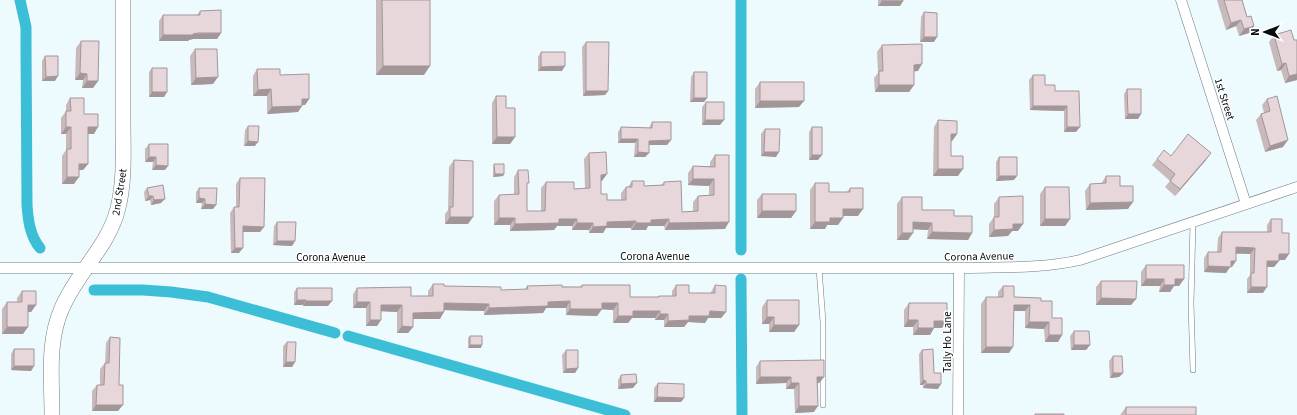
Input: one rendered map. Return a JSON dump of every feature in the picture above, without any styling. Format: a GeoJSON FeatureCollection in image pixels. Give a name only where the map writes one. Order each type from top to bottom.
{"type":"FeatureCollection","features":[{"type":"Feature","properties":{"kind":"street","name":"2nd Street"},"geometry":{"type":"LineString","coordinates":[[52,415],[52,342],[56,325],[62,308],[71,291],[101,247],[112,227],[118,208],[122,187],[124,165],[123,0]]}},
{"type":"Feature","properties":{"kind":"street","name":"1st Street"},"geometry":{"type":"LineString","coordinates":[[1181,0],[1246,204]]}},
{"type":"Feature","properties":{"kind":"street","name":"Corona Avenue"},"geometry":{"type":"LineString","coordinates":[[0,268],[959,268],[1040,266],[1062,264],[1080,260],[1297,187]]}},
{"type":"Feature","properties":{"kind":"street","name":"Tally Ho Lane"},"geometry":{"type":"LineString","coordinates":[[958,415],[959,268]]}},
{"type":"Feature","properties":{"kind":"lane"},"geometry":{"type":"LineString","coordinates":[[1193,222],[1191,304],[1193,370]]}},
{"type":"Feature","properties":{"kind":"lane"},"geometry":{"type":"LineString","coordinates":[[819,268],[823,322],[823,405]]}},
{"type":"Feature","properties":{"kind":"building"},"geometry":{"type":"Polygon","coordinates":[[[382,0],[430,0],[430,66],[383,66],[382,0]]]}},
{"type":"Feature","properties":{"kind":"building"},"geometry":{"type":"Polygon","coordinates":[[[903,0],[903,1],[882,1],[903,0]]]}},
{"type":"Feature","properties":{"kind":"building"},"geometry":{"type":"Polygon","coordinates":[[[1224,0],[1242,0],[1247,17],[1251,16],[1254,26],[1244,29],[1241,20],[1231,23],[1224,0]]]}},
{"type":"Feature","properties":{"kind":"building"},"geometry":{"type":"Polygon","coordinates":[[[221,10],[221,33],[163,35],[163,15],[200,15],[200,11],[221,10]]]}},
{"type":"Feature","properties":{"kind":"building"},"geometry":{"type":"Polygon","coordinates":[[[924,12],[937,13],[937,37],[924,37],[924,12]]]}},
{"type":"Feature","properties":{"kind":"building"},"geometry":{"type":"Polygon","coordinates":[[[1291,30],[1294,40],[1297,40],[1297,74],[1289,76],[1286,63],[1282,64],[1274,35],[1291,30]]]}},
{"type":"Feature","properties":{"kind":"building"},"geometry":{"type":"Polygon","coordinates":[[[81,41],[99,41],[98,81],[87,81],[87,74],[80,73],[81,41]]]}},
{"type":"Feature","properties":{"kind":"building"},"geometry":{"type":"Polygon","coordinates":[[[586,42],[609,42],[608,91],[586,91],[586,42]]]}},
{"type":"Feature","properties":{"kind":"building"},"geometry":{"type":"Polygon","coordinates":[[[922,44],[922,64],[914,65],[914,85],[879,85],[879,71],[883,71],[882,45],[922,44]]]}},
{"type":"Feature","properties":{"kind":"building"},"geometry":{"type":"Polygon","coordinates":[[[195,49],[217,49],[218,77],[196,78],[195,49]]]}},
{"type":"Feature","properties":{"kind":"building"},"geometry":{"type":"Polygon","coordinates":[[[541,52],[565,52],[565,66],[541,67],[541,52]]]}},
{"type":"Feature","properties":{"kind":"building"},"geometry":{"type":"Polygon","coordinates":[[[45,56],[58,56],[58,76],[46,77],[45,56]]]}},
{"type":"Feature","properties":{"kind":"building"},"geometry":{"type":"Polygon","coordinates":[[[152,68],[167,68],[167,92],[152,92],[152,68]]]}},
{"type":"Feature","properties":{"kind":"building"},"geometry":{"type":"Polygon","coordinates":[[[257,69],[280,69],[280,75],[309,74],[309,99],[302,99],[302,106],[272,107],[271,89],[258,90],[257,69]]]}},
{"type":"Feature","properties":{"kind":"building"},"geometry":{"type":"Polygon","coordinates":[[[694,72],[707,72],[707,98],[694,98],[694,72]]]}},
{"type":"Feature","properties":{"kind":"building"},"geometry":{"type":"Polygon","coordinates":[[[1033,75],[1045,75],[1045,85],[1055,85],[1055,91],[1079,91],[1080,127],[1067,127],[1067,106],[1033,106],[1033,75]]]}},
{"type":"Feature","properties":{"kind":"building"},"geometry":{"type":"Polygon","coordinates":[[[760,82],[804,82],[804,101],[760,101],[760,82]]]}},
{"type":"Feature","properties":{"kind":"building"},"geometry":{"type":"Polygon","coordinates":[[[1127,89],[1141,89],[1141,114],[1128,114],[1127,89]]]}},
{"type":"Feature","properties":{"kind":"building"},"geometry":{"type":"Polygon","coordinates":[[[496,96],[506,96],[506,108],[515,108],[515,137],[497,137],[496,96]]]}},
{"type":"Feature","properties":{"kind":"building"},"geometry":{"type":"Polygon","coordinates":[[[1277,96],[1288,140],[1270,146],[1261,114],[1270,111],[1267,99],[1277,96]]]}},
{"type":"Feature","properties":{"kind":"building"},"geometry":{"type":"Polygon","coordinates":[[[70,98],[84,98],[84,114],[98,114],[98,127],[88,127],[88,164],[79,164],[79,177],[67,177],[67,149],[71,149],[71,127],[66,127],[66,111],[71,111],[70,98]]]}},
{"type":"Feature","properties":{"kind":"building"},"geometry":{"type":"Polygon","coordinates":[[[706,102],[724,102],[724,120],[705,120],[706,102]]]}},
{"type":"Feature","properties":{"kind":"building"},"geometry":{"type":"Polygon","coordinates":[[[938,120],[957,121],[957,134],[951,134],[951,156],[963,156],[963,169],[938,169],[938,120]]]}},
{"type":"Feature","properties":{"kind":"building"},"geometry":{"type":"Polygon","coordinates":[[[652,122],[671,122],[671,140],[649,141],[649,153],[638,152],[638,139],[621,139],[621,127],[652,128],[652,122]]]}},
{"type":"Feature","properties":{"kind":"building"},"geometry":{"type":"Polygon","coordinates":[[[248,126],[259,126],[258,142],[248,141],[248,126]]]}},
{"type":"Feature","properties":{"kind":"building"},"geometry":{"type":"Polygon","coordinates":[[[812,127],[822,127],[822,155],[812,155],[812,127]]]}},
{"type":"Feature","properties":{"kind":"building"},"geometry":{"type":"Polygon","coordinates":[[[765,129],[780,129],[779,152],[764,152],[765,129]]]}},
{"type":"Feature","properties":{"kind":"building"},"geometry":{"type":"Polygon","coordinates":[[[1188,134],[1211,153],[1180,189],[1170,181],[1175,174],[1157,159],[1164,150],[1171,156],[1188,134]]]}},
{"type":"Feature","properties":{"kind":"building"},"geometry":{"type":"Polygon","coordinates":[[[149,144],[168,144],[168,166],[156,165],[156,157],[149,157],[149,144]]]}},
{"type":"Feature","properties":{"kind":"building"},"geometry":{"type":"Polygon","coordinates":[[[606,152],[607,174],[601,175],[601,194],[607,194],[607,200],[626,200],[626,187],[632,187],[632,181],[644,181],[644,186],[664,185],[664,182],[681,181],[682,212],[698,211],[698,196],[714,195],[714,179],[693,179],[693,166],[715,167],[715,155],[729,155],[729,222],[669,223],[669,219],[651,220],[651,223],[636,223],[636,221],[607,222],[607,226],[593,227],[593,223],[577,223],[577,219],[559,219],[559,223],[515,224],[515,218],[499,218],[499,195],[519,194],[518,170],[528,170],[529,183],[527,183],[527,211],[545,211],[546,182],[574,182],[574,189],[590,188],[589,153],[606,152]]]}},
{"type":"Feature","properties":{"kind":"building"},"geometry":{"type":"Polygon","coordinates":[[[999,157],[1017,157],[1017,176],[999,176],[999,157]]]}},
{"type":"Feature","properties":{"kind":"building"},"geometry":{"type":"Polygon","coordinates":[[[454,160],[473,161],[473,217],[450,217],[450,207],[453,207],[454,160]]]}},
{"type":"Feature","properties":{"kind":"building"},"geometry":{"type":"Polygon","coordinates":[[[494,164],[504,164],[504,174],[495,174],[494,164]]]}},
{"type":"Feature","properties":{"kind":"building"},"geometry":{"type":"Polygon","coordinates":[[[1106,176],[1120,176],[1120,186],[1133,186],[1133,202],[1090,203],[1090,184],[1106,183],[1106,176]]]}},
{"type":"Feature","properties":{"kind":"building"},"geometry":{"type":"Polygon","coordinates":[[[240,178],[265,178],[264,227],[243,226],[243,248],[235,248],[234,207],[239,207],[240,178]]]}},
{"type":"Feature","properties":{"kind":"building"},"geometry":{"type":"Polygon","coordinates":[[[815,183],[829,183],[829,192],[850,192],[850,188],[863,188],[863,209],[843,209],[843,218],[830,218],[830,222],[815,222],[815,183]]]}},
{"type":"Feature","properties":{"kind":"building"},"geometry":{"type":"Polygon","coordinates":[[[163,185],[165,199],[154,200],[153,196],[149,196],[147,188],[163,185]]]}},
{"type":"Feature","properties":{"kind":"building"},"geometry":{"type":"Polygon","coordinates":[[[1045,187],[1069,187],[1070,219],[1045,219],[1045,187]]]}},
{"type":"Feature","properties":{"kind":"building"},"geometry":{"type":"Polygon","coordinates":[[[199,188],[217,188],[216,205],[205,204],[205,199],[199,198],[199,188]]]}},
{"type":"Feature","properties":{"kind":"building"},"geometry":{"type":"Polygon","coordinates":[[[762,194],[796,194],[796,211],[762,211],[762,194]]]}},
{"type":"Feature","properties":{"kind":"building"},"geometry":{"type":"Polygon","coordinates":[[[1023,196],[1023,224],[1013,224],[1013,229],[994,230],[994,217],[999,217],[999,197],[1023,196]]]}},
{"type":"Feature","properties":{"kind":"building"},"geometry":{"type":"Polygon","coordinates":[[[902,197],[922,197],[922,210],[954,210],[954,216],[972,216],[972,233],[932,232],[932,223],[913,222],[913,233],[902,233],[902,197]]]}},
{"type":"Feature","properties":{"kind":"building"},"geometry":{"type":"Polygon","coordinates":[[[1271,219],[1282,219],[1282,233],[1289,233],[1289,254],[1279,254],[1279,261],[1267,261],[1267,287],[1251,287],[1251,273],[1254,273],[1255,248],[1236,247],[1236,261],[1231,261],[1231,267],[1208,266],[1208,252],[1221,252],[1222,232],[1271,232],[1271,219]]]}},
{"type":"Feature","properties":{"kind":"building"},"geometry":{"type":"Polygon","coordinates":[[[277,222],[296,222],[295,241],[277,241],[277,222]]]}},
{"type":"Feature","properties":{"kind":"building"},"geometry":{"type":"Polygon","coordinates":[[[1146,265],[1184,265],[1184,279],[1175,279],[1175,285],[1164,285],[1164,279],[1146,279],[1146,265]]]}},
{"type":"Feature","properties":{"kind":"building"},"geometry":{"type":"Polygon","coordinates":[[[1101,281],[1137,281],[1136,299],[1101,298],[1101,281]]]}},
{"type":"Feature","properties":{"kind":"building"},"geometry":{"type":"Polygon","coordinates":[[[433,284],[444,284],[444,286],[501,287],[501,290],[528,289],[527,286],[562,285],[562,287],[582,287],[582,285],[630,285],[630,297],[676,296],[676,285],[689,285],[689,293],[715,293],[715,285],[726,286],[726,312],[710,311],[709,316],[689,316],[689,320],[668,321],[668,314],[660,314],[660,311],[633,311],[633,316],[618,316],[618,303],[602,303],[602,309],[570,309],[570,301],[548,302],[548,306],[489,308],[489,304],[444,303],[444,312],[413,313],[413,327],[402,326],[402,305],[381,305],[381,320],[370,320],[370,302],[357,302],[357,288],[411,287],[411,296],[433,296],[433,284]]]}},
{"type":"Feature","properties":{"kind":"building"},"geometry":{"type":"Polygon","coordinates":[[[1003,286],[1014,286],[1014,297],[1041,298],[1041,301],[1052,301],[1052,318],[1062,318],[1062,335],[1049,335],[1049,322],[1029,322],[1030,305],[1014,305],[1013,347],[986,347],[986,297],[1003,297],[1003,286]]]}},
{"type":"Feature","properties":{"kind":"building"},"geometry":{"type":"Polygon","coordinates":[[[297,288],[332,288],[332,301],[297,300],[297,288]]]}},
{"type":"Feature","properties":{"kind":"building"},"geometry":{"type":"Polygon","coordinates":[[[22,291],[36,291],[36,305],[28,305],[28,327],[7,327],[7,302],[22,302],[22,291]]]}},
{"type":"Feature","properties":{"kind":"building"},"geometry":{"type":"Polygon","coordinates":[[[767,300],[799,300],[799,325],[774,325],[774,317],[767,317],[767,300]]]}},
{"type":"Feature","properties":{"kind":"building"},"geometry":{"type":"Polygon","coordinates":[[[909,303],[947,303],[947,321],[934,321],[934,328],[918,328],[918,320],[908,320],[909,303]]]}},
{"type":"Feature","properties":{"kind":"building"},"geometry":{"type":"Polygon","coordinates":[[[1074,331],[1089,331],[1090,345],[1074,345],[1074,331]]]}},
{"type":"Feature","properties":{"kind":"building"},"geometry":{"type":"Polygon","coordinates":[[[470,336],[482,336],[482,345],[470,345],[470,336]]]}},
{"type":"Feature","properties":{"kind":"building"},"geometry":{"type":"Polygon","coordinates":[[[110,337],[120,338],[119,385],[123,385],[123,405],[96,405],[97,385],[104,385],[105,363],[109,363],[110,337]]]}},
{"type":"Feature","properties":{"kind":"building"},"geometry":{"type":"Polygon","coordinates":[[[287,342],[296,342],[295,362],[286,362],[287,342]]]}},
{"type":"Feature","properties":{"kind":"building"},"geometry":{"type":"Polygon","coordinates":[[[14,349],[34,349],[34,366],[14,366],[14,349]]]}},
{"type":"Feature","properties":{"kind":"building"},"geometry":{"type":"Polygon","coordinates":[[[933,349],[934,373],[941,373],[941,384],[926,384],[926,381],[923,380],[922,350],[933,349]]]}},
{"type":"Feature","properties":{"kind":"building"},"geometry":{"type":"Polygon","coordinates":[[[566,350],[578,350],[578,368],[566,369],[566,350]]]}},
{"type":"Feature","properties":{"kind":"building"},"geometry":{"type":"Polygon","coordinates":[[[1113,356],[1122,356],[1123,373],[1113,373],[1113,356]]]}},
{"type":"Feature","properties":{"kind":"building"},"geometry":{"type":"Polygon","coordinates":[[[824,360],[824,377],[817,377],[818,406],[799,406],[799,383],[791,383],[791,377],[760,377],[760,361],[824,360]]]}},
{"type":"Feature","properties":{"kind":"building"},"geometry":{"type":"Polygon","coordinates":[[[636,374],[637,383],[621,384],[621,375],[636,374]]]}},
{"type":"Feature","properties":{"kind":"building"},"geometry":{"type":"Polygon","coordinates":[[[658,383],[684,384],[684,398],[657,397],[658,383]]]}},
{"type":"Feature","properties":{"kind":"building"},"geometry":{"type":"Polygon","coordinates":[[[1126,407],[1196,407],[1196,415],[1126,415],[1126,407]]]}},
{"type":"Feature","properties":{"kind":"building"},"geometry":{"type":"Polygon","coordinates":[[[1064,414],[1064,415],[1035,415],[1064,414]]]}},
{"type":"Feature","properties":{"kind":"waterway"},"geometry":{"type":"LineString","coordinates":[[20,0],[26,27],[27,211],[32,233],[40,248]]}},
{"type":"Feature","properties":{"kind":"waterway"},"geometry":{"type":"LineString","coordinates":[[741,0],[741,250]]}},
{"type":"Feature","properties":{"kind":"waterway"},"geometry":{"type":"LineString","coordinates":[[741,279],[742,415]]}},
{"type":"Feature","properties":{"kind":"waterway"},"geometry":{"type":"LineString","coordinates":[[94,290],[143,290],[208,297],[335,333]]}},
{"type":"Feature","properties":{"kind":"waterway"},"geometry":{"type":"LineString","coordinates":[[348,336],[625,415]]}}]}
